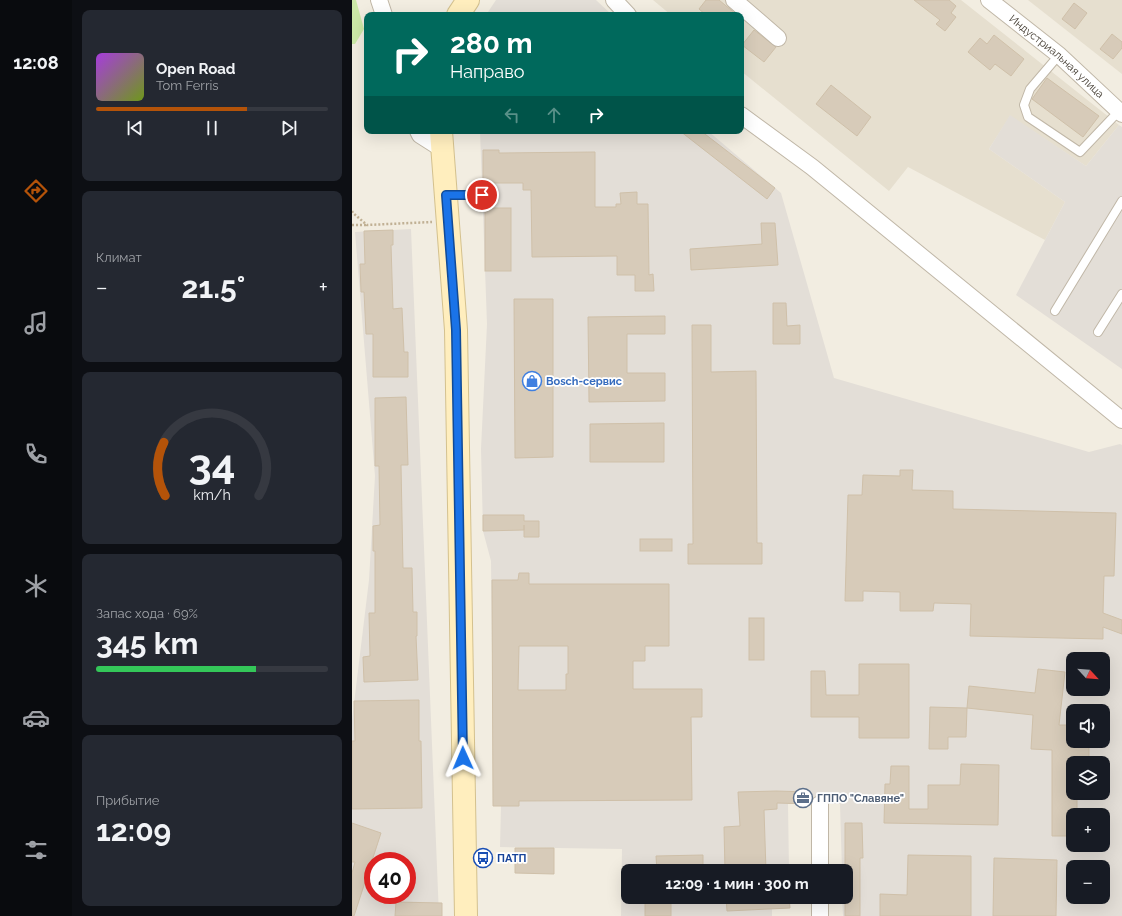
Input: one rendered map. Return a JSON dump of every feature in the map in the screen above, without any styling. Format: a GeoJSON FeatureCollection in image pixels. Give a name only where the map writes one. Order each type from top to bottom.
{"type":"FeatureCollection","features":[{"type":"Feature","properties":{"kind":"street"},"geometry":{"type":"LineString","coordinates":[[379,0],[383,12]]}},
{"type":"Feature","properties":{"kind":"street"},"geometry":{"type":"LineString","coordinates":[[460,12],[468,0]]}},
{"type":"Feature","properties":{"kind":"street"},"geometry":{"type":"LineString","coordinates":[[614,0],[625,12]]}},
{"type":"Feature","properties":{"kind":"street"},"geometry":{"type":"LineString","coordinates":[[734,0],[778,38]]}},
{"type":"Feature","properties":{"kind":"street","name":"Индустриальная улица"},"geometry":{"type":"LineString","coordinates":[[989,0],[1059,55],[1120,112]]}},
{"type":"Feature","properties":{"kind":"street"},"geometry":{"type":"LineString","coordinates":[[744,117],[812,167],[1122,420]]}},
{"type":"Feature","properties":{"kind":"street"},"geometry":{"type":"LineString","coordinates":[[420,134],[441,140],[456,330],[466,916]]}},
{"type":"Feature","properties":{"kind":"street"},"geometry":{"type":"LineString","coordinates":[[820,804],[820,864]]}},
{"type":"Feature","properties":{"kind":"street"},"geometry":{"type":"LineString","coordinates":[[820,904],[820,916]]}},
{"type":"Feature","properties":{"kind":"lane"},"geometry":{"type":"LineString","coordinates":[[1059,55],[1030,89],[1024,105],[1028,117],[1080,152],[1120,112]]}},
{"type":"Feature","properties":{"kind":"lane"},"geometry":{"type":"LineString","coordinates":[[446,195],[482,195]]}},
{"type":"Feature","properties":{"kind":"lane"},"geometry":{"type":"LineString","coordinates":[[1055,311],[1122,201]]}},
{"type":"Feature","properties":{"kind":"lane"},"geometry":{"type":"LineString","coordinates":[[1098,332],[1122,294]]}},
{"type":"Feature","properties":{"kind":"path"},"geometry":{"type":"LineString","coordinates":[[352,211],[367,225]]}},
{"type":"Feature","properties":{"kind":"path"},"geometry":{"type":"LineString","coordinates":[[352,225],[448,221]]}},
{"type":"Feature","properties":{"kind":"shaded area"},"geometry":{"type":"Polygon","coordinates":[[[496,0],[596,0],[609,12],[488,12],[496,0]]]}},
{"type":"Feature","properties":{"kind":"shaded area"},"geometry":{"type":"Polygon","coordinates":[[[653,0],[961,0],[1119,125],[1086,166],[1010,116],[989,149],[1065,202],[1045,240],[908,167],[889,191],[744,73],[744,12],[667,12],[653,0]]]}},
{"type":"Feature","properties":{"kind":"shaded area"},"geometry":{"type":"Polygon","coordinates":[[[1028,0],[1122,0],[1122,74],[1028,0]]]}},
{"type":"Feature","properties":{"kind":"shaded area"},"geometry":{"type":"Polygon","coordinates":[[[1010,115],[1086,166],[1119,125],[1122,127],[1122,369],[1016,295],[1065,202],[989,149],[1010,115]]]}},
{"type":"Feature","properties":{"kind":"shaded area"},"geometry":{"type":"Polygon","coordinates":[[[480,134],[712,134],[781,193],[834,378],[1089,452],[1120,444],[1122,445],[1122,916],[843,916],[842,904],[853,904],[853,864],[842,864],[840,804],[788,804],[789,864],[622,864],[622,849],[500,847],[501,806],[493,806],[492,666],[499,666],[499,653],[492,653],[491,561],[483,531],[481,449],[487,324],[480,134]]]}},
{"type":"Feature","properties":{"kind":"shaded area"},"geometry":{"type":"Polygon","coordinates":[[[411,229],[439,916],[352,916],[352,720],[369,580],[375,476],[355,232],[411,229]]]}},
{"type":"Feature","properties":{"kind":"shaded area"},"geometry":{"type":"Polygon","coordinates":[[[621,904],[790,904],[790,908],[772,909],[772,916],[621,916],[621,904]]]}},
{"type":"Feature","properties":{"kind":"green space"},"geometry":{"type":"Polygon","coordinates":[[[352,0],[356,0],[364,29],[355,44],[352,44],[352,0]]]}},
{"type":"Feature","properties":{"kind":"building"},"geometry":{"type":"Polygon","coordinates":[[[706,0],[719,0],[733,12],[702,12],[699,9],[706,0]]]}},
{"type":"Feature","properties":{"kind":"building"},"geometry":{"type":"Polygon","coordinates":[[[914,0],[949,0],[956,6],[951,13],[956,17],[945,31],[936,24],[940,20],[914,0]]]}},
{"type":"Feature","properties":{"kind":"building"},"geometry":{"type":"Polygon","coordinates":[[[1074,3],[1087,13],[1075,29],[1062,19],[1074,3]]]}},
{"type":"Feature","properties":{"kind":"building"},"geometry":{"type":"Polygon","coordinates":[[[754,30],[776,47],[764,62],[744,47],[744,42],[754,30]]]}},
{"type":"Feature","properties":{"kind":"building"},"geometry":{"type":"Polygon","coordinates":[[[1112,34],[1122,42],[1122,48],[1113,59],[1100,49],[1112,34]]]}},
{"type":"Feature","properties":{"kind":"building"},"geometry":{"type":"Polygon","coordinates":[[[994,35],[1024,59],[1011,76],[995,64],[990,70],[968,52],[980,38],[987,44],[994,35]]]}},
{"type":"Feature","properties":{"kind":"building"},"geometry":{"type":"Polygon","coordinates":[[[1047,78],[1099,116],[1083,137],[1032,99],[1047,78]]]}},
{"type":"Feature","properties":{"kind":"building"},"geometry":{"type":"Polygon","coordinates":[[[831,85],[871,117],[857,136],[816,104],[831,85]]]}},
{"type":"Feature","properties":{"kind":"building"},"geometry":{"type":"Polygon","coordinates":[[[684,134],[705,134],[775,188],[767,199],[684,134]]]}},
{"type":"Feature","properties":{"kind":"building"},"geometry":{"type":"Polygon","coordinates":[[[483,150],[499,150],[499,153],[595,152],[595,207],[616,207],[616,204],[621,204],[620,193],[637,192],[637,204],[648,204],[649,275],[653,274],[654,291],[635,291],[635,275],[617,275],[617,256],[532,257],[531,190],[523,190],[523,183],[483,183],[483,150]]]}},
{"type":"Feature","properties":{"kind":"building"},"geometry":{"type":"Polygon","coordinates":[[[485,208],[511,208],[511,271],[485,271],[485,208]]]}},
{"type":"Feature","properties":{"kind":"building"},"geometry":{"type":"Polygon","coordinates":[[[761,223],[775,223],[778,265],[691,270],[690,249],[762,244],[761,223]]]}},
{"type":"Feature","properties":{"kind":"building"},"geometry":{"type":"Polygon","coordinates":[[[393,230],[393,245],[391,245],[393,309],[402,308],[404,352],[408,352],[408,377],[373,377],[373,334],[366,334],[364,292],[361,292],[360,264],[365,264],[364,231],[393,230]]]}},
{"type":"Feature","properties":{"kind":"building"},"geometry":{"type":"Polygon","coordinates":[[[514,299],[553,299],[553,457],[515,458],[514,299]]]}},
{"type":"Feature","properties":{"kind":"building"},"geometry":{"type":"Polygon","coordinates":[[[773,303],[786,303],[787,326],[800,325],[800,344],[773,344],[773,303]]]}},
{"type":"Feature","properties":{"kind":"building"},"geometry":{"type":"Polygon","coordinates":[[[665,316],[665,334],[627,334],[627,373],[665,373],[665,401],[589,402],[588,317],[665,316]]]}},
{"type":"Feature","properties":{"kind":"building"},"geometry":{"type":"Polygon","coordinates":[[[692,325],[711,325],[711,372],[756,371],[757,543],[762,543],[762,564],[688,564],[688,544],[693,544],[692,325]]]}},
{"type":"Feature","properties":{"kind":"building"},"geometry":{"type":"Polygon","coordinates":[[[406,397],[408,465],[401,465],[403,568],[412,568],[413,612],[417,612],[416,636],[418,680],[364,682],[363,657],[370,656],[369,613],[375,613],[375,551],[373,551],[373,526],[380,525],[379,466],[375,466],[375,398],[406,397]]]}},
{"type":"Feature","properties":{"kind":"building"},"geometry":{"type":"Polygon","coordinates":[[[664,423],[664,462],[590,462],[590,424],[664,423]]]}},
{"type":"Feature","properties":{"kind":"building"},"geometry":{"type":"Polygon","coordinates":[[[900,470],[913,470],[912,490],[953,491],[953,509],[1116,513],[1114,576],[1104,576],[1103,613],[1122,620],[1122,634],[1103,627],[1103,639],[970,636],[971,604],[934,603],[933,611],[900,611],[900,592],[863,591],[863,601],[845,601],[848,495],[862,495],[863,475],[900,476],[900,470]]]}},
{"type":"Feature","properties":{"kind":"building"},"geometry":{"type":"Polygon","coordinates":[[[483,515],[524,515],[524,521],[539,521],[539,537],[524,537],[524,530],[483,531],[483,515]]]}},
{"type":"Feature","properties":{"kind":"building"},"geometry":{"type":"Polygon","coordinates":[[[640,539],[672,539],[672,551],[640,551],[640,539]]]}},
{"type":"Feature","properties":{"kind":"building"},"geometry":{"type":"Polygon","coordinates":[[[519,573],[529,573],[529,584],[669,584],[669,646],[645,646],[645,661],[633,661],[633,689],[702,689],[702,717],[691,717],[692,800],[519,801],[519,806],[493,806],[492,580],[518,580],[519,573]],[[519,646],[518,690],[566,690],[566,674],[568,674],[568,646],[519,646]]]}},
{"type":"Feature","properties":{"kind":"building"},"geometry":{"type":"Polygon","coordinates":[[[749,618],[764,618],[764,660],[749,660],[749,618]]]}},
{"type":"Feature","properties":{"kind":"building"},"geometry":{"type":"Polygon","coordinates":[[[859,664],[909,664],[909,738],[859,738],[859,717],[811,717],[811,671],[825,671],[826,695],[859,695],[859,664]]]}},
{"type":"Feature","properties":{"kind":"building"},"geometry":{"type":"Polygon","coordinates":[[[1038,669],[1065,672],[1059,725],[1066,725],[1066,748],[1089,748],[1089,756],[1066,756],[1066,800],[1077,800],[1077,808],[1066,808],[1066,836],[1052,836],[1052,750],[1031,749],[1033,715],[967,708],[969,686],[1035,693],[1038,669]]]}},
{"type":"Feature","properties":{"kind":"building"},"geometry":{"type":"Polygon","coordinates":[[[419,700],[422,808],[352,809],[352,741],[355,741],[354,701],[419,700]]]}},
{"type":"Feature","properties":{"kind":"building"},"geometry":{"type":"Polygon","coordinates":[[[930,707],[967,708],[966,737],[948,737],[948,749],[929,749],[930,707]]]}},
{"type":"Feature","properties":{"kind":"building"},"geometry":{"type":"Polygon","coordinates":[[[961,764],[999,765],[998,825],[884,823],[885,784],[890,784],[891,766],[909,766],[909,809],[928,809],[928,785],[960,785],[961,764]]]}},
{"type":"Feature","properties":{"kind":"building"},"geometry":{"type":"Polygon","coordinates":[[[738,792],[810,792],[810,804],[777,803],[777,809],[764,810],[766,864],[725,864],[724,827],[740,826],[738,792]]]}},
{"type":"Feature","properties":{"kind":"building"},"geometry":{"type":"Polygon","coordinates":[[[352,823],[381,833],[375,852],[364,852],[364,885],[354,916],[352,915],[352,873],[355,862],[352,862],[352,823]]]}},
{"type":"Feature","properties":{"kind":"building"},"geometry":{"type":"Polygon","coordinates":[[[845,823],[862,823],[863,858],[860,858],[860,916],[845,916],[845,904],[853,904],[853,864],[845,864],[845,823]]]}},
{"type":"Feature","properties":{"kind":"building"},"geometry":{"type":"Polygon","coordinates":[[[515,848],[554,848],[554,874],[515,873],[515,848]]]}},
{"type":"Feature","properties":{"kind":"building"},"geometry":{"type":"Polygon","coordinates":[[[703,855],[703,864],[657,864],[656,856],[703,855]]]}},
{"type":"Feature","properties":{"kind":"building"},"geometry":{"type":"Polygon","coordinates":[[[908,855],[971,856],[971,916],[880,916],[880,894],[907,895],[908,855]]]}},
{"type":"Feature","properties":{"kind":"building"},"geometry":{"type":"Polygon","coordinates":[[[994,858],[1057,860],[1056,916],[993,916],[994,858]]]}},
{"type":"Feature","properties":{"kind":"building"},"geometry":{"type":"Polygon","coordinates":[[[442,903],[442,916],[395,916],[396,904],[442,903]]]}},
{"type":"Feature","properties":{"kind":"building"},"geometry":{"type":"Polygon","coordinates":[[[645,904],[671,904],[671,916],[645,916],[645,904]]]}},
{"type":"Feature","properties":{"kind":"building"},"geometry":{"type":"Polygon","coordinates":[[[726,904],[790,904],[790,908],[727,911],[726,904]]]}},
{"type":"Feature","properties":{"kind":"place","name":"Bosch-сервис"},"geometry":{"type":"Point","coordinates":[532,381]}},
{"type":"Feature","properties":{"kind":"place","name":"ГППО \"Славяне\""},"geometry":{"type":"Point","coordinates":[803,798]}},
{"type":"Feature","properties":{"kind":"place","name":"ПАТП"},"geometry":{"type":"Point","coordinates":[483,858]}},
{"type":"Feature","properties":{"kind":"route"},"geometry":{"type":"LineString","coordinates":[[463,758],[456,330],[446,195],[482,195]]}}]}
